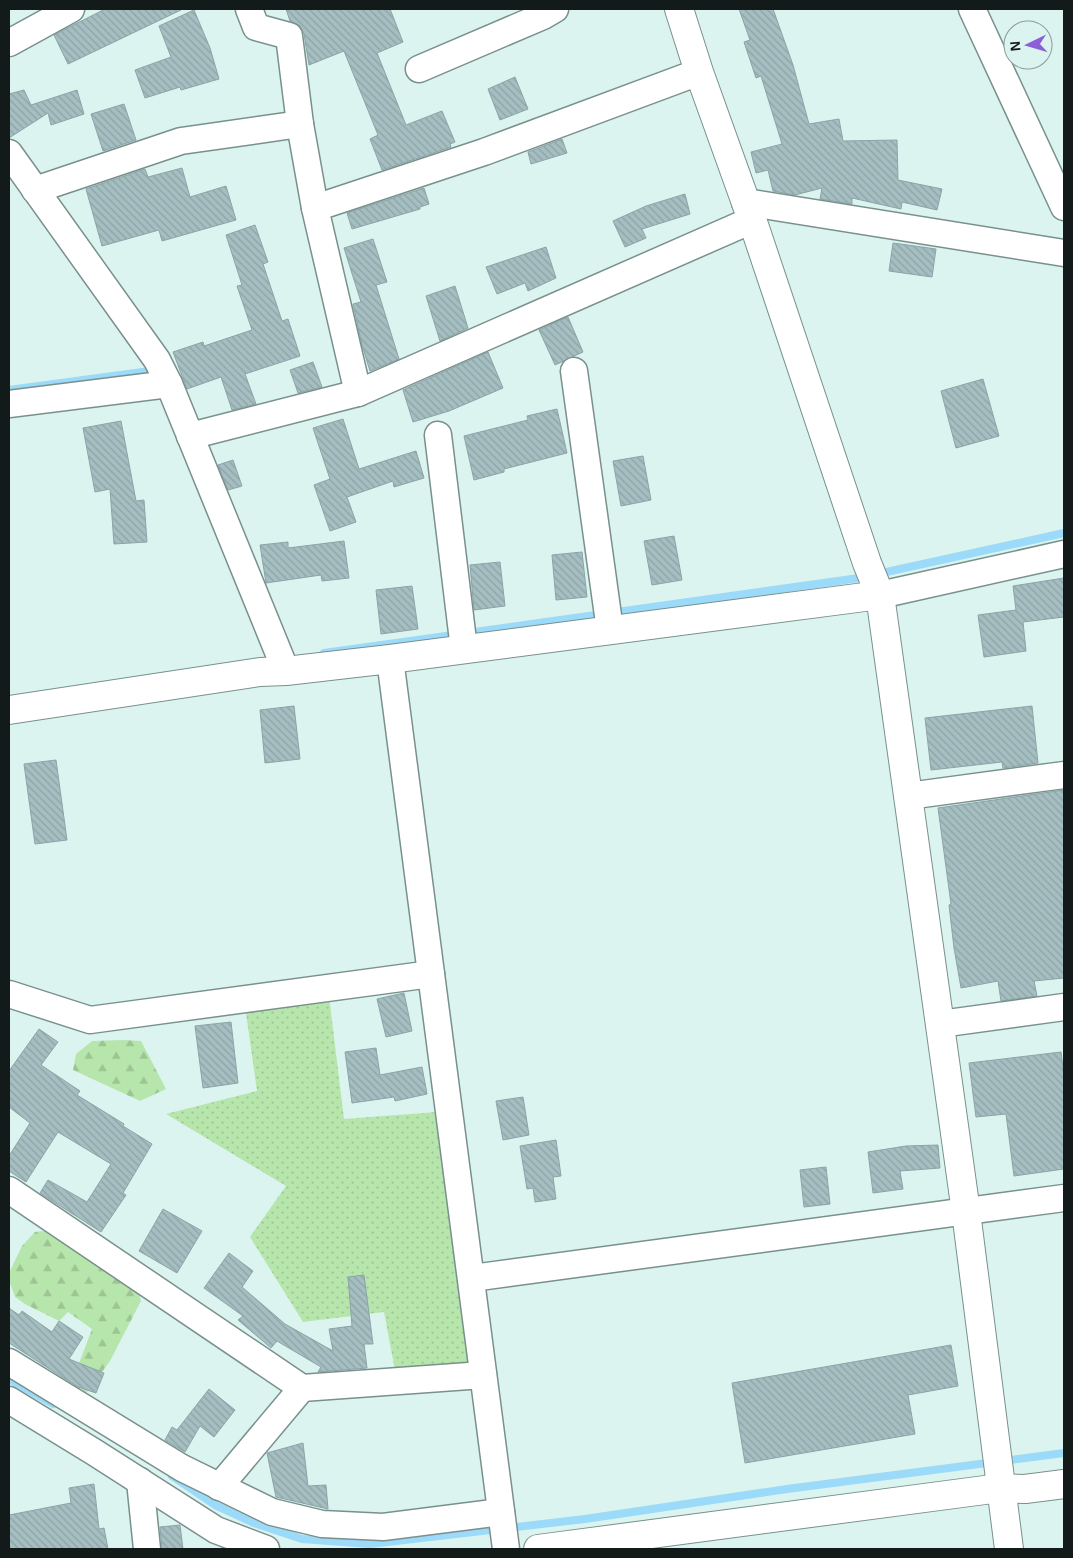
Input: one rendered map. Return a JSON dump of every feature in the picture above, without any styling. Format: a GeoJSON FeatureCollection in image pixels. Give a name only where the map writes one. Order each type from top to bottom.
{"type":"FeatureCollection","features":[{"type":"Feature","properties":{"kind":"street"},"geometry":{"type":"LineString","coordinates":[[9,43],[71,9]]}},
{"type":"Feature","properties":{"kind":"street"},"geometry":{"type":"LineString","coordinates":[[249,9],[256,27],[290,36],[300,124],[315,208],[358,393]]}},
{"type":"Feature","properties":{"kind":"street"},"geometry":{"type":"LineString","coordinates":[[419,69],[543,16],[555,9]]}},
{"type":"Feature","properties":{"kind":"street"},"geometry":{"type":"LineString","coordinates":[[679,9],[867,563],[880,595],[966,1212],[1009,1549]]}},
{"type":"Feature","properties":{"kind":"street"},"geometry":{"type":"LineString","coordinates":[[972,9],[1064,207]]}},
{"type":"Feature","properties":{"kind":"street"},"geometry":{"type":"LineString","coordinates":[[315,208],[484,152],[699,72]]}},
{"type":"Feature","properties":{"kind":"street"},"geometry":{"type":"LineString","coordinates":[[35,190],[181,141],[300,124]]}},
{"type":"Feature","properties":{"kind":"street"},"geometry":{"type":"LineString","coordinates":[[9,153],[157,360],[169,384],[286,671]]}},
{"type":"Feature","properties":{"kind":"street"},"geometry":{"type":"LineString","coordinates":[[190,436],[358,393],[748,211],[1064,253]]}},
{"type":"Feature","properties":{"kind":"street"},"geometry":{"type":"LineString","coordinates":[[574,371],[610,630]]}},
{"type":"Feature","properties":{"kind":"street"},"geometry":{"type":"LineString","coordinates":[[9,404],[169,384]]}},
{"type":"Feature","properties":{"kind":"street"},"geometry":{"type":"LineString","coordinates":[[438,435],[464,649]]}},
{"type":"Feature","properties":{"kind":"street"},"geometry":{"type":"LineString","coordinates":[[9,710],[260,672],[286,671],[390,659],[880,595],[1064,554]]}},
{"type":"Feature","properties":{"kind":"street"},"geometry":{"type":"LineString","coordinates":[[390,659],[506,1549]]}},
{"type":"Feature","properties":{"kind":"street"},"geometry":{"type":"LineString","coordinates":[[908,796],[1064,775]]}},
{"type":"Feature","properties":{"kind":"street"},"geometry":{"type":"LineString","coordinates":[[10,996],[90,1020],[431,974]]}},
{"type":"Feature","properties":{"kind":"street"},"geometry":{"type":"LineString","coordinates":[[940,1024],[1064,1007]]}},
{"type":"Feature","properties":{"kind":"street"},"geometry":{"type":"LineString","coordinates":[[9,1190],[302,1388],[484,1375]]}},
{"type":"Feature","properties":{"kind":"street"},"geometry":{"type":"LineString","coordinates":[[472,1278],[1064,1198]]}},
{"type":"Feature","properties":{"kind":"street"},"geometry":{"type":"LineString","coordinates":[[9,1362],[182,1468],[272,1512],[322,1524],[383,1527],[502,1512]]}},
{"type":"Feature","properties":{"kind":"street"},"geometry":{"type":"LineString","coordinates":[[219,1487],[302,1388]]}},
{"type":"Feature","properties":{"kind":"street"},"geometry":{"type":"LineString","coordinates":[[9,1400],[216,1530],[266,1549]]}},
{"type":"Feature","properties":{"kind":"street"},"geometry":{"type":"LineString","coordinates":[[140,1481],[147,1549]]}},
{"type":"Feature","properties":{"kind":"street"},"geometry":{"type":"LineString","coordinates":[[538,1549],[1000,1488],[1025,1489],[1064,1484]]}},
{"type":"Feature","properties":{"kind":"green space"},"geometry":{"type":"Polygon","coordinates":[[[328,988],[344,1119],[437,1112],[476,1376],[397,1381],[384,1312],[303,1322],[250,1237],[286,1186],[166,1114],[257,1091],[244,999],[328,988]]]}},
{"type":"Feature","properties":{"kind":"green space"},"geometry":{"type":"Polygon","coordinates":[[[92,1041],[141,1041],[166,1089],[140,1101],[73,1070],[76,1054],[92,1041]]]}},
{"type":"Feature","properties":{"kind":"green space"},"geometry":{"type":"Polygon","coordinates":[[[52,1230],[135,1275],[141,1301],[110,1361],[84,1396],[78,1366],[92,1329],[68,1312],[59,1321],[25,1304],[15,1297],[9,1280],[9,1273],[22,1246],[35,1232],[52,1230]]]}},
{"type":"Feature","properties":{"kind":"building"},"geometry":{"type":"Polygon","coordinates":[[[105,9],[183,9],[68,64],[54,35],[105,9]]]}},
{"type":"Feature","properties":{"kind":"building"},"geometry":{"type":"Polygon","coordinates":[[[286,9],[390,9],[403,42],[377,53],[406,125],[442,111],[455,142],[450,144],[451,147],[382,170],[370,139],[378,135],[344,51],[309,65],[304,34],[300,26],[290,21],[286,9]]]}},
{"type":"Feature","properties":{"kind":"building"},"geometry":{"type":"Polygon","coordinates":[[[739,9],[773,9],[793,65],[809,124],[839,119],[843,141],[897,140],[898,180],[942,189],[937,210],[902,202],[901,209],[852,198],[852,204],[820,199],[822,188],[795,195],[773,191],[768,170],[756,173],[751,152],[782,144],[761,76],[756,78],[744,42],[750,40],[739,9]]]}},
{"type":"Feature","properties":{"kind":"building"},"geometry":{"type":"Polygon","coordinates":[[[194,10],[210,48],[219,79],[181,90],[180,87],[145,98],[135,70],[171,57],[159,26],[194,10]]]}},
{"type":"Feature","properties":{"kind":"building"},"geometry":{"type":"Polygon","coordinates":[[[515,77],[528,109],[500,120],[488,89],[515,77]]]}},
{"type":"Feature","properties":{"kind":"building"},"geometry":{"type":"Polygon","coordinates":[[[24,90],[31,105],[77,90],[84,114],[51,125],[48,113],[9,138],[9,94],[24,90]]]}},
{"type":"Feature","properties":{"kind":"building"},"geometry":{"type":"Polygon","coordinates":[[[124,104],[136,140],[103,151],[91,114],[124,104]]]}},
{"type":"Feature","properties":{"kind":"building"},"geometry":{"type":"Polygon","coordinates":[[[562,139],[567,153],[531,164],[528,152],[562,139]]]}},
{"type":"Feature","properties":{"kind":"building"},"geometry":{"type":"Polygon","coordinates":[[[182,168],[190,197],[226,186],[236,220],[162,241],[159,230],[102,246],[86,189],[145,169],[148,177],[182,168]]]}},
{"type":"Feature","properties":{"kind":"building"},"geometry":{"type":"Polygon","coordinates":[[[424,188],[429,204],[420,207],[420,209],[352,229],[347,213],[424,188]]]}},
{"type":"Feature","properties":{"kind":"building"},"geometry":{"type":"Polygon","coordinates":[[[685,194],[690,214],[642,229],[646,238],[625,247],[613,221],[646,206],[685,194]]]}},
{"type":"Feature","properties":{"kind":"building"},"geometry":{"type":"Polygon","coordinates":[[[255,225],[268,262],[263,264],[282,321],[288,319],[300,356],[245,374],[256,404],[232,410],[221,377],[187,389],[173,352],[203,342],[204,346],[252,330],[237,286],[242,285],[226,235],[255,225]]]}},
{"type":"Feature","properties":{"kind":"building"},"geometry":{"type":"Polygon","coordinates":[[[373,239],[387,282],[376,285],[399,359],[370,371],[353,304],[361,302],[344,248],[373,239]]]}},
{"type":"Feature","properties":{"kind":"building"},"geometry":{"type":"Polygon","coordinates":[[[893,243],[936,249],[932,277],[889,271],[893,243]]]}},
{"type":"Feature","properties":{"kind":"building"},"geometry":{"type":"Polygon","coordinates":[[[546,247],[556,278],[528,291],[525,283],[497,294],[486,267],[546,247]]]}},
{"type":"Feature","properties":{"kind":"building"},"geometry":{"type":"Polygon","coordinates":[[[455,286],[468,328],[440,341],[426,296],[455,286]]]}},
{"type":"Feature","properties":{"kind":"building"},"geometry":{"type":"Polygon","coordinates":[[[568,317],[583,352],[555,365],[539,330],[568,317]]]}},
{"type":"Feature","properties":{"kind":"building"},"geometry":{"type":"Polygon","coordinates":[[[488,352],[503,388],[449,411],[413,422],[403,390],[488,352]]]}},
{"type":"Feature","properties":{"kind":"building"},"geometry":{"type":"Polygon","coordinates":[[[313,362],[322,387],[298,393],[290,370],[313,362]]]}},
{"type":"Feature","properties":{"kind":"building"},"geometry":{"type":"Polygon","coordinates":[[[983,379],[999,436],[956,448],[941,391],[983,379]]]}},
{"type":"Feature","properties":{"kind":"building"},"geometry":{"type":"Polygon","coordinates":[[[557,409],[567,453],[504,469],[504,472],[474,480],[464,436],[528,420],[527,416],[557,409]]]}},
{"type":"Feature","properties":{"kind":"building"},"geometry":{"type":"Polygon","coordinates":[[[343,419],[359,469],[416,451],[424,478],[394,487],[393,481],[347,497],[356,522],[330,531],[314,485],[330,479],[313,428],[343,419]]]}},
{"type":"Feature","properties":{"kind":"building"},"geometry":{"type":"Polygon","coordinates":[[[121,421],[136,501],[144,500],[147,542],[114,544],[110,489],[95,492],[83,428],[121,421]]]}},
{"type":"Feature","properties":{"kind":"building"},"geometry":{"type":"Polygon","coordinates":[[[643,456],[651,500],[621,506],[613,461],[643,456]]]}},
{"type":"Feature","properties":{"kind":"building"},"geometry":{"type":"Polygon","coordinates":[[[233,460],[242,486],[228,490],[218,465],[233,460]]]}},
{"type":"Feature","properties":{"kind":"building"},"geometry":{"type":"Polygon","coordinates":[[[674,536],[682,580],[652,585],[644,541],[674,536]]]}},
{"type":"Feature","properties":{"kind":"building"},"geometry":{"type":"Polygon","coordinates":[[[344,541],[349,578],[322,581],[321,575],[266,583],[260,545],[288,542],[288,548],[344,541]]]}},
{"type":"Feature","properties":{"kind":"building"},"geometry":{"type":"Polygon","coordinates":[[[582,552],[587,597],[556,600],[552,555],[582,552]]]}},
{"type":"Feature","properties":{"kind":"building"},"geometry":{"type":"Polygon","coordinates":[[[500,562],[505,606],[474,610],[470,565],[500,562]]]}},
{"type":"Feature","properties":{"kind":"building"},"geometry":{"type":"Polygon","coordinates":[[[1064,578],[1064,617],[1023,622],[1026,651],[984,657],[978,615],[1016,610],[1013,586],[1064,578]]]}},
{"type":"Feature","properties":{"kind":"building"},"geometry":{"type":"Polygon","coordinates":[[[412,586],[418,629],[381,634],[376,590],[412,586]]]}},
{"type":"Feature","properties":{"kind":"building"},"geometry":{"type":"Polygon","coordinates":[[[294,706],[300,759],[265,763],[260,710],[294,706]]]}},
{"type":"Feature","properties":{"kind":"building"},"geometry":{"type":"Polygon","coordinates":[[[1032,706],[1038,763],[1003,768],[1002,762],[931,770],[925,718],[1032,706]]]}},
{"type":"Feature","properties":{"kind":"building"},"geometry":{"type":"Polygon","coordinates":[[[56,760],[67,840],[35,844],[24,764],[56,760]]]}},
{"type":"Feature","properties":{"kind":"building"},"geometry":{"type":"Polygon","coordinates":[[[1064,790],[1064,978],[1034,981],[1037,996],[1001,1001],[998,981],[961,988],[954,948],[949,905],[951,904],[938,808],[1064,790]]]}},
{"type":"Feature","properties":{"kind":"building"},"geometry":{"type":"Polygon","coordinates":[[[404,993],[412,1031],[386,1037],[377,999],[404,993]]]}},
{"type":"Feature","properties":{"kind":"building"},"geometry":{"type":"Polygon","coordinates":[[[231,1022],[238,1083],[203,1088],[195,1026],[231,1022]]]}},
{"type":"Feature","properties":{"kind":"building"},"geometry":{"type":"Polygon","coordinates":[[[39,1029],[58,1042],[41,1065],[80,1091],[77,1095],[152,1144],[123,1193],[126,1195],[101,1232],[40,1193],[48,1180],[87,1202],[111,1164],[58,1132],[26,1182],[9,1171],[9,1156],[30,1123],[9,1107],[9,1071],[39,1029]]]}},
{"type":"Feature","properties":{"kind":"building"},"geometry":{"type":"Polygon","coordinates":[[[376,1048],[380,1075],[422,1067],[427,1094],[395,1101],[394,1097],[352,1103],[345,1052],[376,1048]]]}},
{"type":"Feature","properties":{"kind":"building"},"geometry":{"type":"Polygon","coordinates":[[[1061,1052],[1064,1076],[1064,1169],[1014,1176],[1006,1114],[976,1117],[969,1063],[1061,1052]]]}},
{"type":"Feature","properties":{"kind":"building"},"geometry":{"type":"Polygon","coordinates":[[[523,1097],[529,1135],[503,1140],[496,1101],[523,1097]]]}},
{"type":"Feature","properties":{"kind":"building"},"geometry":{"type":"Polygon","coordinates":[[[556,1140],[561,1176],[553,1177],[556,1199],[535,1202],[533,1188],[527,1189],[520,1146],[556,1140]]]}},
{"type":"Feature","properties":{"kind":"building"},"geometry":{"type":"Polygon","coordinates":[[[938,1145],[940,1168],[900,1171],[903,1189],[873,1193],[868,1152],[906,1146],[938,1145]]]}},
{"type":"Feature","properties":{"kind":"building"},"geometry":{"type":"Polygon","coordinates":[[[826,1167],[830,1204],[804,1207],[800,1170],[826,1167]]]}},
{"type":"Feature","properties":{"kind":"building"},"geometry":{"type":"Polygon","coordinates":[[[163,1209],[202,1231],[177,1273],[139,1251],[163,1209]]]}},
{"type":"Feature","properties":{"kind":"building"},"geometry":{"type":"Polygon","coordinates":[[[229,1253],[253,1271],[242,1287],[285,1324],[333,1351],[329,1329],[352,1326],[348,1277],[364,1275],[373,1344],[364,1344],[367,1368],[318,1372],[321,1367],[277,1341],[271,1348],[238,1320],[243,1316],[204,1288],[229,1253]]]}},
{"type":"Feature","properties":{"kind":"building"},"geometry":{"type":"Polygon","coordinates":[[[9,1308],[19,1315],[22,1311],[52,1332],[59,1321],[83,1337],[69,1359],[104,1373],[96,1393],[78,1387],[9,1343],[9,1308]]]}},
{"type":"Feature","properties":{"kind":"building"},"geometry":{"type":"Polygon","coordinates":[[[951,1345],[958,1386],[908,1395],[915,1434],[745,1463],[732,1383],[951,1345]]]}},
{"type":"Feature","properties":{"kind":"building"},"geometry":{"type":"Polygon","coordinates":[[[209,1389],[235,1410],[214,1437],[200,1426],[185,1452],[165,1440],[172,1427],[177,1430],[209,1389]]]}},
{"type":"Feature","properties":{"kind":"building"},"geometry":{"type":"Polygon","coordinates":[[[303,1443],[308,1486],[326,1485],[328,1509],[276,1497],[267,1453],[303,1443]]]}},
{"type":"Feature","properties":{"kind":"building"},"geometry":{"type":"Polygon","coordinates":[[[94,1484],[99,1529],[104,1528],[108,1549],[9,1549],[9,1515],[71,1503],[69,1488],[94,1484]]]}},
{"type":"Feature","properties":{"kind":"building"},"geometry":{"type":"Polygon","coordinates":[[[180,1525],[183,1549],[162,1549],[160,1527],[180,1525]]]}},
{"type":"Feature","properties":{"kind":"waterway"},"geometry":{"type":"LineString","coordinates":[[9,390],[150,371],[153,378]]}},
{"type":"Feature","properties":{"kind":"waterway"},"geometry":{"type":"LineString","coordinates":[[324,653],[859,578],[1064,533]]}},
{"type":"Feature","properties":{"kind":"waterway"},"geometry":{"type":"LineString","coordinates":[[9,1379],[53,1404]]}},
{"type":"Feature","properties":{"kind":"waterway"},"geometry":{"type":"LineString","coordinates":[[172,1476],[215,1505],[254,1523],[302,1539],[370,1544],[585,1519],[787,1489],[1064,1453]]}}]}
